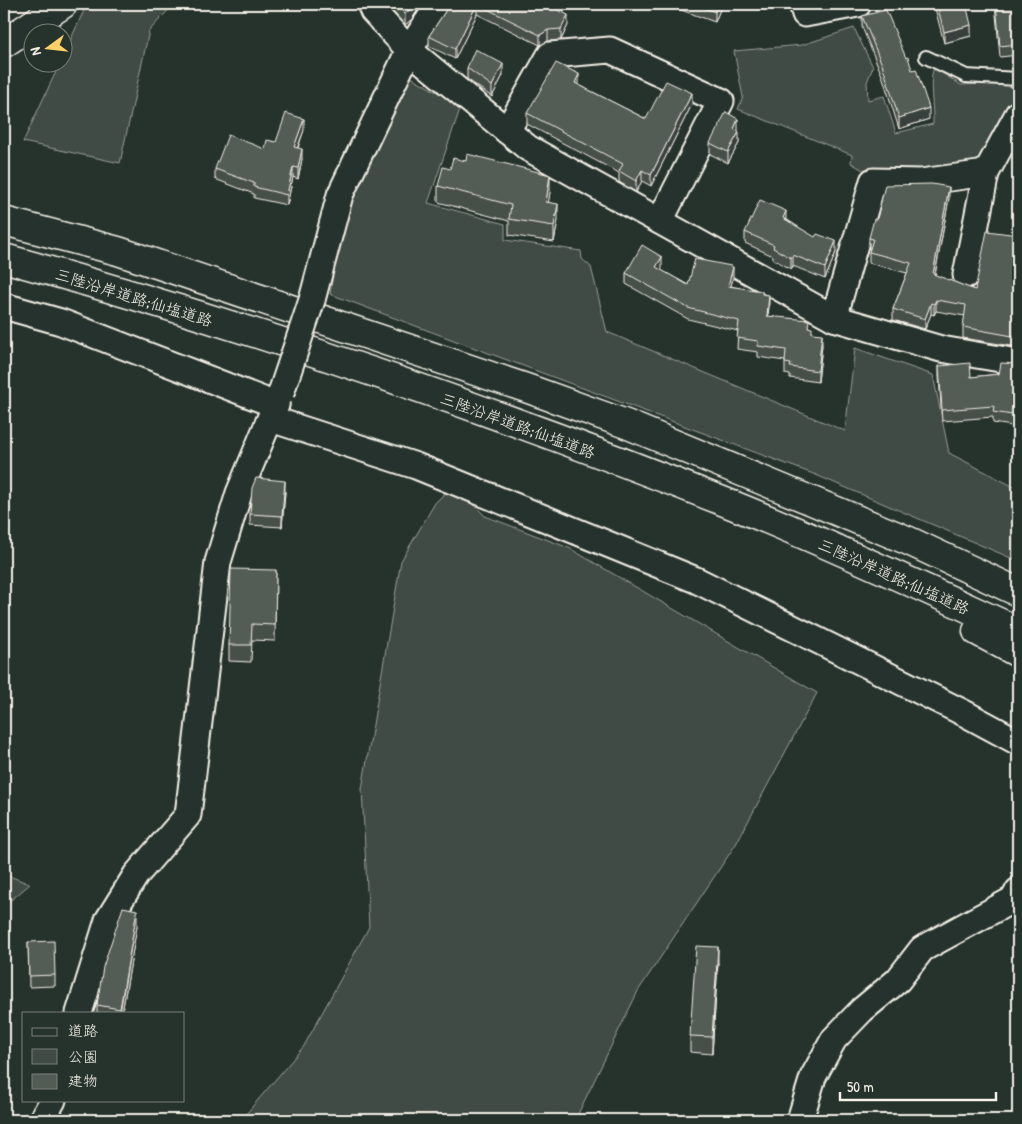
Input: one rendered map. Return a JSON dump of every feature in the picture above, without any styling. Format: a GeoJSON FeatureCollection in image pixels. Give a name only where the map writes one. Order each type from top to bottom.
{"type":"FeatureCollection","features":[{"type":"Feature","properties":{"kind":"main road"},"geometry":{"type":"LineString","coordinates":[[4,43],[63,4]]}},
{"type":"Feature","properties":{"kind":"main road"},"geometry":{"type":"LineString","coordinates":[[4,221],[118,252],[526,388],[626,424],[909,541],[1018,592]]}},
{"type":"Feature","properties":{"kind":"main road","name":"三陸沿岸道路;仙塩道路"},"geometry":{"type":"LineString","coordinates":[[4,258],[111,288],[314,353],[512,421],[741,509],[1018,631]]}},
{"type":"Feature","properties":{"kind":"main road"},"geometry":{"type":"LineString","coordinates":[[740,472],[1018,576]]}},
{"type":"Feature","properties":{"kind":"main road"},"geometry":{"type":"LineString","coordinates":[[741,509],[1018,653]]}},
{"type":"Feature","properties":{"kind":"street"},"geometry":{"type":"LineString","coordinates":[[370,4],[373,11],[408,50],[528,148],[834,318],[941,349],[1018,362]]}},
{"type":"Feature","properties":{"kind":"street"},"geometry":{"type":"LineString","coordinates":[[78,1012],[108,920],[136,875],[188,815],[218,562],[239,493],[276,406],[312,300],[340,196],[408,50],[439,4]]}},
{"type":"Feature","properties":{"kind":"street"},"geometry":{"type":"LineString","coordinates":[[802,4],[805,14],[858,4]]}},
{"type":"Feature","properties":{"kind":"street"},"geometry":{"type":"LineString","coordinates":[[507,131],[550,56],[610,50],[721,101],[660,221]]}},
{"type":"Feature","properties":{"kind":"street"},"geometry":{"type":"LineString","coordinates":[[966,276],[986,172],[1018,114]]}},
{"type":"Feature","properties":{"kind":"street"},"geometry":{"type":"LineString","coordinates":[[834,318],[873,181],[921,182],[986,172]]}},
{"type":"Feature","properties":{"kind":"street"},"geometry":{"type":"LineString","coordinates":[[4,306],[61,322],[276,406],[416,466],[696,580],[966,714],[1018,742]]}},
{"type":"Feature","properties":{"kind":"street"},"geometry":{"type":"LineString","coordinates":[[800,1120],[813,1076],[834,1039],[862,1010],[898,980],[922,950],[1014,898],[1018,891]]}},
{"type":"Feature","properties":{"kind":"street"},"geometry":{"type":"LineString","coordinates":[[42,1120],[52,1102]]}},
{"type":"Feature","properties":{"kind":"lane"},"geometry":{"type":"LineString","coordinates":[[926,57],[966,76],[1018,79]]}},
{"type":"Feature","properties":{"kind":"green space"},"geometry":{"type":"Polygon","coordinates":[[[87,4],[174,4],[149,31],[120,163],[23,142],[56,72],[72,72],[72,36],[87,4]]]}},
{"type":"Feature","properties":{"kind":"green space"},"geometry":{"type":"Polygon","coordinates":[[[854,28],[873,67],[867,82],[868,100],[884,96],[896,133],[933,124],[931,87],[934,68],[961,85],[1015,82],[1018,86],[1018,92],[983,164],[870,174],[851,163],[852,155],[738,109],[743,97],[734,51],[802,45],[854,28]]]}},
{"type":"Feature","properties":{"kind":"green space"},"geometry":{"type":"Polygon","coordinates":[[[411,77],[461,106],[428,203],[505,224],[505,240],[581,251],[582,259],[591,267],[607,332],[845,431],[855,348],[933,375],[949,453],[1018,489],[1018,561],[816,475],[330,294],[344,204],[411,77]]]}},
{"type":"Feature","properties":{"kind":"green space"},"geometry":{"type":"Polygon","coordinates":[[[454,484],[485,516],[569,548],[817,693],[736,844],[638,991],[575,1120],[241,1120],[304,1046],[369,927],[362,789],[401,561],[435,503],[454,484]]]}},
{"type":"Feature","properties":{"kind":"green space"},"geometry":{"type":"Polygon","coordinates":[[[4,874],[30,884],[4,906],[4,874]]]}},
{"type":"Feature","properties":{"kind":"building"},"geometry":{"type":"Polygon","coordinates":[[[396,4],[415,4],[405,14],[396,4]]]}},
{"type":"Feature","properties":{"kind":"building"},"geometry":{"type":"Polygon","coordinates":[[[450,4],[477,4],[455,49],[429,36],[450,4]]]}},
{"type":"Feature","properties":{"kind":"building"},"geometry":{"type":"Polygon","coordinates":[[[477,4],[546,4],[568,15],[561,29],[548,30],[540,35],[477,4]]]}},
{"type":"Feature","properties":{"kind":"building"},"geometry":{"type":"Polygon","coordinates":[[[693,4],[718,4],[715,12],[693,4]]]}},
{"type":"Feature","properties":{"kind":"building"},"geometry":{"type":"Polygon","coordinates":[[[937,4],[966,4],[971,25],[944,32],[937,4]]]}},
{"type":"Feature","properties":{"kind":"building"},"geometry":{"type":"Polygon","coordinates":[[[996,4],[1018,4],[1018,44],[1000,46],[996,4]]]}},
{"type":"Feature","properties":{"kind":"building"},"geometry":{"type":"Polygon","coordinates":[[[886,10],[912,70],[916,69],[929,108],[899,118],[883,67],[862,16],[886,10]]]}},
{"type":"Feature","properties":{"kind":"building"},"geometry":{"type":"Polygon","coordinates":[[[475,49],[503,64],[492,86],[467,68],[475,49]]]}},
{"type":"Feature","properties":{"kind":"building"},"geometry":{"type":"Polygon","coordinates":[[[556,63],[579,74],[575,83],[646,119],[666,81],[692,93],[651,175],[642,170],[636,181],[619,171],[623,164],[527,113],[556,63]]]}},
{"type":"Feature","properties":{"kind":"building"},"geometry":{"type":"Polygon","coordinates":[[[726,112],[738,119],[734,129],[739,132],[728,152],[710,143],[726,112]]]}},
{"type":"Feature","properties":{"kind":"building"},"geometry":{"type":"Polygon","coordinates":[[[286,113],[304,119],[294,147],[302,149],[298,168],[293,167],[287,195],[254,187],[254,183],[215,169],[228,135],[265,149],[267,140],[276,142],[286,113]]]}},
{"type":"Feature","properties":{"kind":"building"},"geometry":{"type":"Polygon","coordinates":[[[1018,134],[1018,153],[1014,152],[1018,134]]]}},
{"type":"Feature","properties":{"kind":"building"},"geometry":{"type":"Polygon","coordinates":[[[467,154],[550,175],[546,202],[558,204],[554,226],[509,219],[511,205],[438,186],[443,167],[450,169],[453,158],[466,161],[467,154]]]}},
{"type":"Feature","properties":{"kind":"building"},"geometry":{"type":"Polygon","coordinates":[[[932,184],[949,187],[933,274],[975,290],[987,231],[1018,235],[1018,337],[963,327],[966,305],[936,300],[934,304],[931,303],[925,319],[893,309],[911,263],[869,252],[873,239],[869,238],[874,219],[877,219],[885,185],[932,184]]]}},
{"type":"Feature","properties":{"kind":"building"},"geometry":{"type":"Polygon","coordinates":[[[760,200],[786,211],[783,218],[815,237],[817,234],[836,241],[825,268],[793,255],[791,258],[773,248],[774,245],[745,232],[760,200]]]}},
{"type":"Feature","properties":{"kind":"building"},"geometry":{"type":"Polygon","coordinates":[[[642,245],[662,257],[656,267],[688,285],[695,259],[731,266],[733,267],[728,286],[762,291],[762,294],[769,295],[767,316],[809,320],[808,327],[812,328],[812,333],[822,334],[818,371],[790,367],[791,364],[785,363],[786,350],[758,346],[758,341],[737,338],[739,321],[688,308],[626,273],[642,245]]]}},
{"type":"Feature","properties":{"kind":"building"},"geometry":{"type":"Polygon","coordinates":[[[970,363],[971,377],[999,374],[1001,363],[1018,364],[1018,411],[1012,410],[1012,415],[993,412],[994,406],[942,410],[939,366],[970,363]]]}},
{"type":"Feature","properties":{"kind":"building"},"geometry":{"type":"Polygon","coordinates":[[[256,478],[285,481],[282,516],[250,514],[252,488],[256,478]]]}},
{"type":"Feature","properties":{"kind":"building"},"geometry":{"type":"Polygon","coordinates":[[[231,569],[276,570],[275,625],[252,624],[251,645],[229,645],[231,569]]]}},
{"type":"Feature","properties":{"kind":"building"},"geometry":{"type":"Polygon","coordinates":[[[123,907],[137,910],[120,1009],[97,1005],[103,967],[123,907]]]}},
{"type":"Feature","properties":{"kind":"building"},"geometry":{"type":"Polygon","coordinates":[[[54,941],[55,975],[29,976],[28,942],[54,941]]]}},
{"type":"Feature","properties":{"kind":"building"},"geometry":{"type":"Polygon","coordinates":[[[696,946],[718,947],[712,1037],[690,1036],[696,946]]]}}]}
